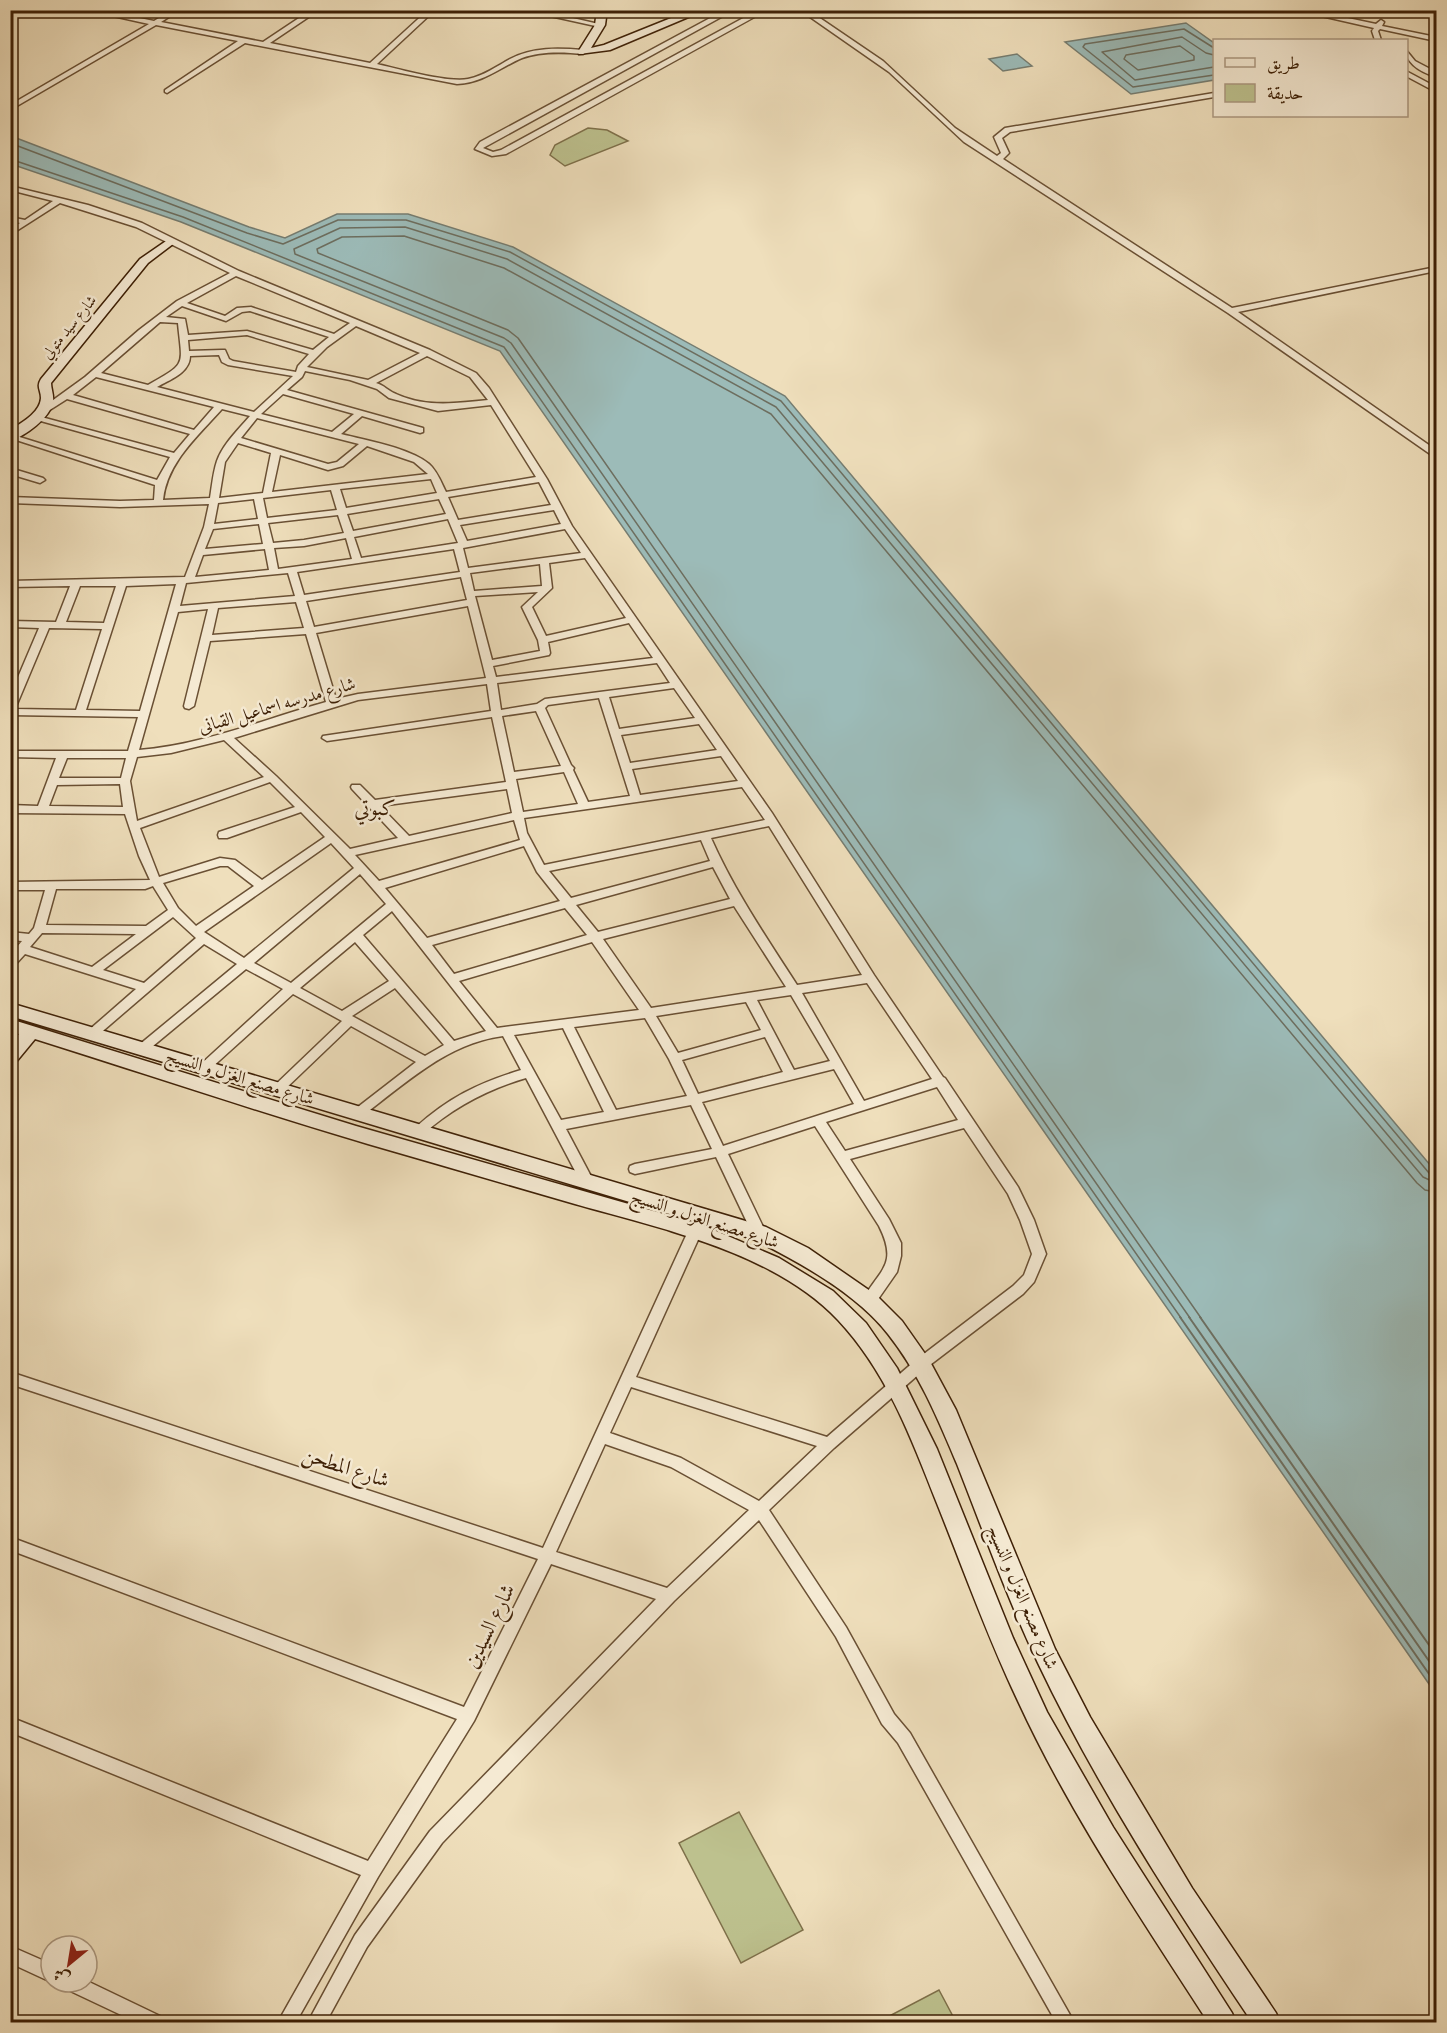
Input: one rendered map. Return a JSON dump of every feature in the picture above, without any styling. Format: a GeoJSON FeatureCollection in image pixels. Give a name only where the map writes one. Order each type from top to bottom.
{"type":"FeatureCollection","features":[{"type":"Feature","properties":{"kind":"main road"},"geometry":{"type":"LineString","coordinates":[[583,52],[600,25],[602,10]]}},
{"type":"Feature","properties":{"kind":"main road"},"geometry":{"type":"LineString","coordinates":[[669,22],[685,10]]}},
{"type":"Feature","properties":{"kind":"main road"},"geometry":{"type":"LineString","coordinates":[[583,52],[606,48],[701,10]]}},
{"type":"Feature","properties":{"kind":"main road","name":"شارع سيد متولي"},"geometry":{"type":"LineString","coordinates":[[38,414],[47,399],[45,382],[144,261],[169,242]]}},
{"type":"Feature","properties":{"kind":"main road"},"geometry":{"type":"LineString","coordinates":[[11,436],[38,414]]}},
{"type":"Feature","properties":{"kind":"main road","name":"شارع مصنع الغزل و النسيج"},"geometry":{"type":"LineString","coordinates":[[10,1009],[759,1233],[801,1254],[869,1300],[895,1327],[921,1364],[945,1410],[1046,1655],[1073,1707],[1183,1897],[1267,2022]]}},
{"type":"Feature","properties":{"kind":"main road","name":"شارع مصنع الغزل و النسيج"},"geometry":{"type":"LineString","coordinates":[[10,1025],[356,1133],[695,1231],[781,1269],[842,1311],[872,1348],[896,1385],[920,1432],[1003,1640],[1039,1719],[1090,1810],[1223,2022]]}},
{"type":"Feature","properties":{"kind":"main road"},"geometry":{"type":"LineString","coordinates":[[10,1057],[31,1032]]}},
{"type":"Feature","properties":{"kind":"street"},"geometry":{"type":"LineString","coordinates":[[90,10],[371,66],[464,82],[482,79],[530,54],[561,50],[583,52]]}},
{"type":"Feature","properties":{"kind":"street"},"geometry":{"type":"LineString","coordinates":[[10,108],[177,10]]}},
{"type":"Feature","properties":{"kind":"street"},"geometry":{"type":"LineString","coordinates":[[263,45],[316,10]]}},
{"type":"Feature","properties":{"kind":"street"},"geometry":{"type":"LineString","coordinates":[[371,66],[432,10]]}},
{"type":"Feature","properties":{"kind":"street"},"geometry":{"type":"LineString","coordinates":[[526,10],[600,25]]}},
{"type":"Feature","properties":{"kind":"street"},"geometry":{"type":"LineString","coordinates":[[731,10],[499,135],[479,149],[496,154],[515,146],[764,10]]}},
{"type":"Feature","properties":{"kind":"street"},"geometry":{"type":"LineString","coordinates":[[803,10],[879,62],[955,134],[975,148],[998,159],[1231,310],[1437,454]]}},
{"type":"Feature","properties":{"kind":"street"},"geometry":{"type":"LineString","coordinates":[[1298,10],[1437,34]]}},
{"type":"Feature","properties":{"kind":"street"},"geometry":{"type":"LineString","coordinates":[[1323,10],[1379,25]]}},
{"type":"Feature","properties":{"kind":"street"},"geometry":{"type":"LineString","coordinates":[[719,17],[725,23],[742,23]]}},
{"type":"Feature","properties":{"kind":"street"},"geometry":{"type":"LineString","coordinates":[[1378,39],[1375,33],[1379,25]]}},
{"type":"Feature","properties":{"kind":"street"},"geometry":{"type":"LineString","coordinates":[[1398,28],[1437,39]]}},
{"type":"Feature","properties":{"kind":"street"},"geometry":{"type":"LineString","coordinates":[[1398,28],[1400,39]]}},
{"type":"Feature","properties":{"kind":"street"},"geometry":{"type":"LineString","coordinates":[[167,91],[243,41]]}},
{"type":"Feature","properties":{"kind":"street"},"geometry":{"type":"LineString","coordinates":[[641,59],[664,66]]}},
{"type":"Feature","properties":{"kind":"street"},"geometry":{"type":"LineString","coordinates":[[1410,62],[1437,75]]}},
{"type":"Feature","properties":{"kind":"street"},"geometry":{"type":"LineString","coordinates":[[628,66],[650,72]]}},
{"type":"Feature","properties":{"kind":"street"},"geometry":{"type":"LineString","coordinates":[[1408,74],[1437,90]]}},
{"type":"Feature","properties":{"kind":"street"},"geometry":{"type":"LineString","coordinates":[[998,159],[1005,153],[998,138],[1008,130],[1213,95]]}},
{"type":"Feature","properties":{"kind":"street"},"geometry":{"type":"LineString","coordinates":[[499,135],[512,138],[515,146]]}},
{"type":"Feature","properties":{"kind":"street"},"geometry":{"type":"LineString","coordinates":[[491,140],[497,145],[515,146]]}},
{"type":"Feature","properties":{"kind":"street"},"geometry":{"type":"LineString","coordinates":[[10,188],[60,200],[130,222],[236,273],[460,366],[473,375],[542,479],[567,526],[772,822],[870,978],[1013,1191],[1027,1220],[1039,1254],[1029,1278],[1018,1290],[896,1385],[829,1444],[669,1596],[436,1837],[361,1941],[317,2022]]}},
{"type":"Feature","properties":{"kind":"street"},"geometry":{"type":"LineString","coordinates":[[10,233],[60,200]]}},
{"type":"Feature","properties":{"kind":"street"},"geometry":{"type":"LineString","coordinates":[[10,219],[26,222]]}},
{"type":"Feature","properties":{"kind":"street"},"geometry":{"type":"LineString","coordinates":[[1231,310],[1435,271]]}},
{"type":"Feature","properties":{"kind":"street"},"geometry":{"type":"LineString","coordinates":[[38,414],[68,396],[180,303],[236,273]]}},
{"type":"Feature","properties":{"kind":"street"},"geometry":{"type":"LineString","coordinates":[[180,303],[226,319],[240,310],[251,309],[336,337]]}},
{"type":"Feature","properties":{"kind":"street"},"geometry":{"type":"LineString","coordinates":[[149,387],[183,368],[186,361],[182,321],[158,319]]}},
{"type":"Feature","properties":{"kind":"street"},"geometry":{"type":"LineString","coordinates":[[357,322],[316,353],[255,415],[234,439],[221,462],[209,527],[201,552],[174,609],[125,781],[128,811],[133,826],[158,882],[174,911],[200,934],[246,964],[425,1062]]}},
{"type":"Feature","properties":{"kind":"street"},"geometry":{"type":"LineString","coordinates":[[185,338],[242,332],[316,353]]}},
{"type":"Feature","properties":{"kind":"street"},"geometry":{"type":"LineString","coordinates":[[186,354],[220,351],[223,352],[225,360],[231,363],[300,371],[369,383],[380,387],[392,396],[438,408],[492,402]]}},
{"type":"Feature","properties":{"kind":"street"},"geometry":{"type":"LineString","coordinates":[[369,383],[427,352]]}},
{"type":"Feature","properties":{"kind":"street"},"geometry":{"type":"LineString","coordinates":[[96,374],[366,443],[417,460],[434,476],[453,519],[461,545],[465,572],[492,682],[517,816],[526,842],[541,869],[595,937],[648,1013],[675,1058],[693,1100],[759,1233]]}},
{"type":"Feature","properties":{"kind":"street"},"geometry":{"type":"LineString","coordinates":[[281,391],[420,429]]}},
{"type":"Feature","properties":{"kind":"street"},"geometry":{"type":"LineString","coordinates":[[68,396],[196,433]]}},
{"type":"Feature","properties":{"kind":"street"},"geometry":{"type":"LineString","coordinates":[[158,503],[160,484],[176,456],[220,406]]}},
{"type":"Feature","properties":{"kind":"street"},"geometry":{"type":"LineString","coordinates":[[38,414],[176,456]]}},
{"type":"Feature","properties":{"kind":"street"},"geometry":{"type":"LineString","coordinates":[[334,435],[360,414]]}},
{"type":"Feature","properties":{"kind":"street"},"geometry":{"type":"LineString","coordinates":[[11,436],[160,484]]}},
{"type":"Feature","properties":{"kind":"street"},"geometry":{"type":"LineString","coordinates":[[234,439],[333,467],[366,443]]}},
{"type":"Feature","properties":{"kind":"street"},"geometry":{"type":"LineString","coordinates":[[274,571],[262,523],[262,496],[276,452]]}},
{"type":"Feature","properties":{"kind":"street"},"geometry":{"type":"LineString","coordinates":[[10,471],[40,480]]}},
{"type":"Feature","properties":{"kind":"street"},"geometry":{"type":"LineString","coordinates":[[10,500],[120,504],[215,501],[434,476]]}},
{"type":"Feature","properties":{"kind":"street"},"geometry":{"type":"LineString","coordinates":[[209,527],[262,523],[341,512],[542,479]]}},
{"type":"Feature","properties":{"kind":"street"},"geometry":{"type":"LineString","coordinates":[[335,489],[357,560]]}},
{"type":"Feature","properties":{"kind":"street"},"geometry":{"type":"LineString","coordinates":[[201,552],[268,547],[453,519],[557,507]]}},
{"type":"Feature","properties":{"kind":"street"},"geometry":{"type":"LineString","coordinates":[[10,584],[186,580],[274,571],[461,545],[567,526]]}},
{"type":"Feature","properties":{"kind":"street"},"geometry":{"type":"LineString","coordinates":[[174,609],[299,599],[587,555]]}},
{"type":"Feature","properties":{"kind":"street"},"geometry":{"type":"LineString","coordinates":[[544,561],[547,588]]}},
{"type":"Feature","properties":{"kind":"street"},"geometry":{"type":"LineString","coordinates":[[291,569],[332,703]]}},
{"type":"Feature","properties":{"kind":"street"},"geometry":{"type":"LineString","coordinates":[[80,713],[106,626],[122,582]]}},
{"type":"Feature","properties":{"kind":"street"},"geometry":{"type":"LineString","coordinates":[[60,625],[76,583]]}},
{"type":"Feature","properties":{"kind":"street"},"geometry":{"type":"LineString","coordinates":[[207,638],[310,631],[471,598],[547,588]]}},
{"type":"Feature","properties":{"kind":"street"},"geometry":{"type":"LineString","coordinates":[[487,664],[542,655],[546,651],[543,640],[526,607],[547,588]]}},
{"type":"Feature","properties":{"kind":"street"},"geometry":{"type":"LineString","coordinates":[[189,706],[214,606]]}},
{"type":"Feature","properties":{"kind":"street"},"geometry":{"type":"LineString","coordinates":[[543,640],[631,620]]}},
{"type":"Feature","properties":{"kind":"street"},"geometry":{"type":"LineString","coordinates":[[10,624],[106,626]]}},
{"type":"Feature","properties":{"kind":"street"},"geometry":{"type":"LineString","coordinates":[[45,625],[10,711],[145,714]]}},
{"type":"Feature","properties":{"kind":"street","name":"شارع مدرسه اسماعيل القبانى"},"geometry":{"type":"LineString","coordinates":[[10,754],[131,756],[194,745],[358,697],[659,660]]}},
{"type":"Feature","properties":{"kind":"street"},"geometry":{"type":"LineString","coordinates":[[327,738],[540,707],[545,702],[603,696],[676,684]]}},
{"type":"Feature","properties":{"kind":"street"},"geometry":{"type":"LineString","coordinates":[[603,696],[636,799]]}},
{"type":"Feature","properties":{"kind":"street"},"geometry":{"type":"LineString","coordinates":[[540,707],[584,806]]}},
{"type":"Feature","properties":{"kind":"street"},"geometry":{"type":"LineString","coordinates":[[615,733],[701,720]]}},
{"type":"Feature","properties":{"kind":"street"},"geometry":{"type":"LineString","coordinates":[[225,736],[272,778],[361,868],[393,904],[451,979],[500,1032],[528,1073],[588,1182]]}},
{"type":"Feature","properties":{"kind":"street"},"geometry":{"type":"LineString","coordinates":[[626,767],[724,752]]}},
{"type":"Feature","properties":{"kind":"street"},"geometry":{"type":"LineString","coordinates":[[42,809],[63,755]]}},
{"type":"Feature","properties":{"kind":"street"},"geometry":{"type":"LineString","coordinates":[[372,804],[569,768]]}},
{"type":"Feature","properties":{"kind":"street"},"geometry":{"type":"LineString","coordinates":[[133,826],[272,778]]}},
{"type":"Feature","properties":{"kind":"street"},"geometry":{"type":"LineString","coordinates":[[52,782],[125,781]]}},
{"type":"Feature","properties":{"kind":"street"},"geometry":{"type":"LineString","coordinates":[[347,853],[517,816],[745,783]]}},
{"type":"Feature","properties":{"kind":"street"},"geometry":{"type":"LineString","coordinates":[[356,787],[406,840]]}},
{"type":"Feature","properties":{"kind":"street"},"geometry":{"type":"LineString","coordinates":[[10,808],[128,811]]}},
{"type":"Feature","properties":{"kind":"street"},"geometry":{"type":"LineString","coordinates":[[224,834],[302,808]]}},
{"type":"Feature","properties":{"kind":"street"},"geometry":{"type":"LineString","coordinates":[[541,869],[772,822]]}},
{"type":"Feature","properties":{"kind":"street"},"geometry":{"type":"LineString","coordinates":[[93,1033],[146,988],[200,934],[262,886],[332,837]]}},
{"type":"Feature","properties":{"kind":"street"},"geometry":{"type":"LineString","coordinates":[[705,837],[716,864],[838,1063],[861,1106]]}},
{"type":"Feature","properties":{"kind":"street"},"geometry":{"type":"LineString","coordinates":[[377,886],[526,842]]}},
{"type":"Feature","properties":{"kind":"street"},"geometry":{"type":"LineString","coordinates":[[10,885],[135,886],[158,882],[220,862],[231,863],[262,886]]}},
{"type":"Feature","properties":{"kind":"street"},"geometry":{"type":"LineString","coordinates":[[424,943],[709,864]]}},
{"type":"Feature","properties":{"kind":"street"},"geometry":{"type":"LineString","coordinates":[[143,1048],[361,868]]}},
{"type":"Feature","properties":{"kind":"street"},"geometry":{"type":"LineString","coordinates":[[10,963],[36,933],[52,885]]}},
{"type":"Feature","properties":{"kind":"street"},"geometry":{"type":"LineString","coordinates":[[451,979],[595,937],[738,901]]}},
{"type":"Feature","properties":{"kind":"street"},"geometry":{"type":"LineString","coordinates":[[205,1067],[292,988],[393,904]]}},
{"type":"Feature","properties":{"kind":"street"},"geometry":{"type":"LineString","coordinates":[[94,971],[174,911]]}},
{"type":"Feature","properties":{"kind":"street"},"geometry":{"type":"LineString","coordinates":[[10,936],[36,933],[149,930]]}},
{"type":"Feature","properties":{"kind":"street"},"geometry":{"type":"LineString","coordinates":[[356,934],[452,1046]]}},
{"type":"Feature","properties":{"kind":"street"},"geometry":{"type":"LineString","coordinates":[[24,949],[146,988]]}},
{"type":"Feature","properties":{"kind":"street"},"geometry":{"type":"LineString","coordinates":[[358,1113],[425,1062],[452,1046],[500,1032],[648,1013],[870,978]]}},
{"type":"Feature","properties":{"kind":"street"},"geometry":{"type":"LineString","coordinates":[[278,1089],[347,1018],[397,981]]}},
{"type":"Feature","properties":{"kind":"street"},"geometry":{"type":"LineString","coordinates":[[749,997],[791,1075]]}},
{"type":"Feature","properties":{"kind":"street"},"geometry":{"type":"LineString","coordinates":[[566,1023],[612,1115]]}},
{"type":"Feature","properties":{"kind":"street"},"geometry":{"type":"LineString","coordinates":[[675,1058],[768,1032]]}},
{"type":"Feature","properties":{"kind":"street"},"geometry":{"type":"LineString","coordinates":[[556,1126],[693,1100],[838,1063]]}},
{"type":"Feature","properties":{"kind":"street"},"geometry":{"type":"LineString","coordinates":[[419,1131],[457,1099],[480,1087],[528,1073]]}},
{"type":"Feature","properties":{"kind":"street"},"geometry":{"type":"LineString","coordinates":[[635,1169],[719,1152],[941,1081]]}},
{"type":"Feature","properties":{"kind":"street"},"geometry":{"type":"LineString","coordinates":[[818,1120],[884,1223],[894,1243],[890,1272],[869,1300]]}},
{"type":"Feature","properties":{"kind":"street"},"geometry":{"type":"LineString","coordinates":[[842,1157],[967,1122]]}},
{"type":"Feature","properties":{"kind":"street","name":"شارع السيدين"},"geometry":{"type":"LineString","coordinates":[[287,2022],[372,1871],[468,1716],[547,1556],[695,1231]]}},
{"type":"Feature","properties":{"kind":"street","name":"شارع المطحن"},"geometry":{"type":"LineString","coordinates":[[10,1378],[669,1596]]}},
{"type":"Feature","properties":{"kind":"street"},"geometry":{"type":"LineString","coordinates":[[627,1380],[829,1444]]}},
{"type":"Feature","properties":{"kind":"street"},"geometry":{"type":"LineString","coordinates":[[601,1436],[676,1462],[760,1509],[841,1632],[888,1719],[904,1738],[1065,2022]]}},
{"type":"Feature","properties":{"kind":"street"},"geometry":{"type":"LineString","coordinates":[[10,1542],[468,1716]]}},
{"type":"Feature","properties":{"kind":"street"},"geometry":{"type":"LineString","coordinates":[[10,1724],[372,1871]]}},
{"type":"Feature","properties":{"kind":"street"},"geometry":{"type":"LineString","coordinates":[[10,1954],[39,1967]]}},
{"type":"Feature","properties":{"kind":"street"},"geometry":{"type":"LineString","coordinates":[[95,1994],[154,2022]]}},
{"type":"Feature","properties":{"kind":"green space"},"geometry":{"type":"Polygon","coordinates":[[[588,128],[607,130],[628,141],[565,166],[550,155],[555,145],[588,128]]]}},
{"type":"Feature","properties":{"kind":"green space"},"geometry":{"type":"Polygon","coordinates":[[[739,1812],[803,1930],[741,1963],[679,1843],[739,1812]]]}},
{"type":"Feature","properties":{"kind":"green space"},"geometry":{"type":"Polygon","coordinates":[[[939,1990],[956,2022],[878,2022],[939,1990]]]}},
{"type":"Feature","properties":{"kind":"water"},"geometry":{"type":"Polygon","coordinates":[[[1186,23],[1213,42],[1213,80],[1131,94],[1065,42],[1186,23]]]}},
{"type":"Feature","properties":{"kind":"water"},"geometry":{"type":"Polygon","coordinates":[[[1017,54],[1032,66],[1003,71],[989,59],[1017,54]]]}},
{"type":"Feature","properties":{"kind":"water"},"geometry":{"type":"Polygon","coordinates":[[[11,136],[249,227],[285,238],[337,214],[408,214],[513,247],[785,396],[1436,1172],[1436,1694],[500,351],[181,222],[11,164],[11,136]]]}},
{"type":"Feature","properties":{"kind":"district","name":"كبوتي"},"geometry":{"type":"Point","coordinates":[375,808]}}]}
